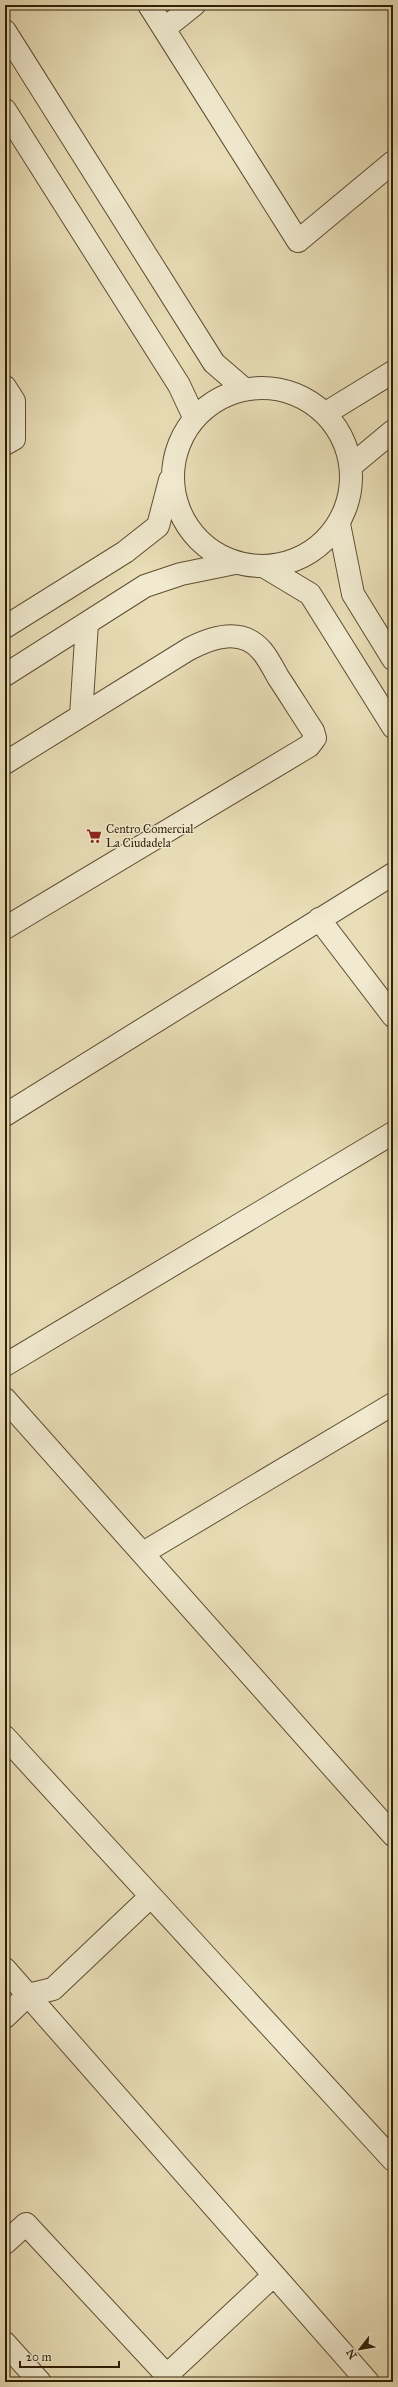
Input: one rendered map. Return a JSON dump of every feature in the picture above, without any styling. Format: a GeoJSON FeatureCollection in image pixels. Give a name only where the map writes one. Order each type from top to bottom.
{"type":"FeatureCollection","features":[{"type":"Feature","properties":{"kind":"street"},"geometry":{"type":"LineString","coordinates":[[149,5],[298,241],[393,162]]}},
{"type":"Feature","properties":{"kind":"street"},"geometry":{"type":"LineString","coordinates":[[164,29],[194,5]]}},
{"type":"Feature","properties":{"kind":"street"},"geometry":{"type":"LineString","coordinates":[[5,31],[214,363],[244,388]]}},
{"type":"Feature","properties":{"kind":"street"},"geometry":{"type":"LineString","coordinates":[[5,110],[180,385],[194,417]]}},
{"type":"Feature","properties":{"kind":"street"},"geometry":{"type":"LineString","coordinates":[[326,413],[393,372]]}},
{"type":"Feature","properties":{"kind":"street"},"geometry":{"type":"LineString","coordinates":[[5,387],[14,401],[14,439],[5,444]]}},
{"type":"Feature","properties":{"kind":"street"},"geometry":{"type":"LineString","coordinates":[[5,627],[125,552],[158,526],[178,442],[194,417],[216,399],[244,388],[273,387],[301,396],[326,413],[342,437],[351,466],[350,496],[339,524],[320,546],[294,561],[264,567],[235,563],[181,574],[145,586],[5,675]]}},
{"type":"Feature","properties":{"kind":"street"},"geometry":{"type":"LineString","coordinates":[[351,466],[393,431]]}},
{"type":"Feature","properties":{"kind":"street"},"geometry":{"type":"LineString","coordinates":[[172,471],[175,501],[187,528],[208,549],[235,563]]}},
{"type":"Feature","properties":{"kind":"street"},"geometry":{"type":"LineString","coordinates":[[339,524],[353,594],[393,659]]}},
{"type":"Feature","properties":{"kind":"street"},"geometry":{"type":"LineString","coordinates":[[264,567],[310,594],[393,727]]}},
{"type":"Feature","properties":{"kind":"street"},"geometry":{"type":"LineString","coordinates":[[81,716],[87,623]]}},
{"type":"Feature","properties":{"kind":"street"},"geometry":{"type":"LineString","coordinates":[[5,763],[194,646],[221,636],[234,636],[248,640],[261,650],[315,738],[309,746],[5,928]]}},
{"type":"Feature","properties":{"kind":"street"},"geometry":{"type":"LineString","coordinates":[[5,1115],[393,874]]}},
{"type":"Feature","properties":{"kind":"street"},"geometry":{"type":"LineString","coordinates":[[319,919],[393,1016]]}},
{"type":"Feature","properties":{"kind":"street"},"geometry":{"type":"LineString","coordinates":[[5,1365],[393,1133]]}},
{"type":"Feature","properties":{"kind":"street"},"geometry":{"type":"LineString","coordinates":[[5,1399],[393,1835]]}},
{"type":"Feature","properties":{"kind":"street"},"geometry":{"type":"LineString","coordinates":[[143,1553],[393,1404]]}},
{"type":"Feature","properties":{"kind":"street"},"geometry":{"type":"LineString","coordinates":[[5,1737],[150,1897],[393,2160]]}},
{"type":"Feature","properties":{"kind":"street"},"geometry":{"type":"LineString","coordinates":[[5,2017],[28,1995],[53,1989],[150,1897]]}},
{"type":"Feature","properties":{"kind":"street"},"geometry":{"type":"LineString","coordinates":[[5,1970],[368,2382]]}},
{"type":"Feature","properties":{"kind":"street"},"geometry":{"type":"LineString","coordinates":[[5,2243],[26,2224],[170,2378],[274,2275]]}},
{"type":"Feature","properties":{"kind":"street"},"geometry":{"type":"LineString","coordinates":[[5,2343],[40,2382]]}},
{"type":"Feature","properties":{"kind":"place","name":"Centro Comercial La Ciudadela"},"geometry":{"type":"Point","coordinates":[94,836]}}]}
